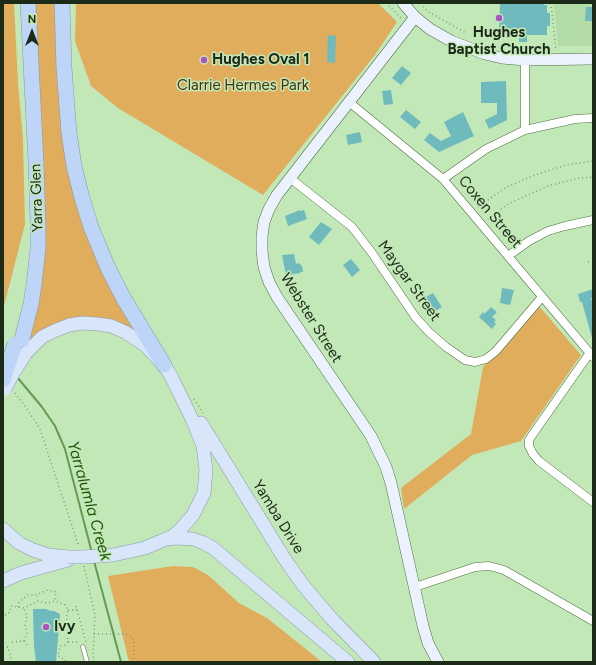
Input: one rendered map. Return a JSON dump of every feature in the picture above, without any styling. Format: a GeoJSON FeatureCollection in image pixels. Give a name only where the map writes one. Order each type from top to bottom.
{"type":"FeatureCollection","features":[{"type":"Feature","properties":{"kind":"highway","name":"Yarra Glen"},"geometry":{"type":"LineString","coordinates":[[6,390],[20,348],[30,285],[36,229],[37,196],[28,3]]}},
{"type":"Feature","properties":{"kind":"highway"},"geometry":{"type":"LineString","coordinates":[[62,3],[64,67],[69,133],[74,166],[82,198],[91,227],[108,268],[124,299],[168,370]]}},
{"type":"Feature","properties":{"kind":"main road"},"geometry":{"type":"LineString","coordinates":[[3,529],[19,543],[33,550],[48,554],[77,557],[139,550],[177,534],[194,515],[204,493],[206,476],[206,462],[200,437],[168,370],[145,345],[125,332],[111,326],[91,323],[69,325],[54,330],[37,342],[20,348]]}},
{"type":"Feature","properties":{"kind":"main road","name":"Yamba Drive"},"geometry":{"type":"LineString","coordinates":[[168,370],[284,558],[303,585],[331,618],[374,662]]}},
{"type":"Feature","properties":{"kind":"main road"},"geometry":{"type":"LineString","coordinates":[[162,541],[172,538],[188,538],[198,540],[209,545],[348,662]]}},
{"type":"Feature","properties":{"kind":"main road"},"geometry":{"type":"LineString","coordinates":[[3,581],[21,573],[77,557]]}},
{"type":"Feature","properties":{"kind":"street"},"geometry":{"type":"LineString","coordinates":[[403,3],[430,29],[451,42],[478,52],[502,58],[525,60],[593,59]]}},
{"type":"Feature","properties":{"kind":"street","name":"Webster Street"},"geometry":{"type":"LineString","coordinates":[[416,17],[290,178],[269,209],[264,222],[262,251],[264,267],[277,297],[371,436],[386,467],[428,643],[438,662]]}},
{"type":"Feature","properties":{"kind":"street"},"geometry":{"type":"LineString","coordinates":[[525,60],[525,130]]}},
{"type":"Feature","properties":{"kind":"street","name":"Coxen Street"},"geometry":{"type":"LineString","coordinates":[[349,102],[443,178],[591,356]]}},
{"type":"Feature","properties":{"kind":"street"},"geometry":{"type":"LineString","coordinates":[[443,178],[486,149],[525,130],[568,120],[593,118]]}},
{"type":"Feature","properties":{"kind":"street","name":"Maygar Street"},"geometry":{"type":"LineString","coordinates":[[290,178],[352,227],[372,253],[416,318],[446,347],[465,360],[476,362],[486,359],[491,355],[542,297]]}},
{"type":"Feature","properties":{"kind":"street"},"geometry":{"type":"LineString","coordinates":[[508,256],[548,231],[593,220]]}},
{"type":"Feature","properties":{"kind":"street"},"geometry":{"type":"LineString","coordinates":[[591,356],[535,431],[529,440],[529,446],[539,461],[593,502]]}},
{"type":"Feature","properties":{"kind":"street"},"geometry":{"type":"LineString","coordinates":[[415,587],[475,567],[489,566],[504,570],[593,621]]}},
{"type":"Feature","properties":{"kind":"lane"},"geometry":{"type":"LineString","coordinates":[[83,646],[87,662]]}},
{"type":"Feature","properties":{"kind":"path"},"geometry":{"type":"LineString","coordinates":[[421,3],[427,12],[466,33]]}},
{"type":"Feature","properties":{"kind":"path"},"geometry":{"type":"LineString","coordinates":[[552,3],[556,51]]}},
{"type":"Feature","properties":{"kind":"path"},"geometry":{"type":"LineString","coordinates":[[471,212],[505,188],[532,176],[566,165],[593,161]]}},
{"type":"Feature","properties":{"kind":"path"},"geometry":{"type":"LineString","coordinates":[[481,224],[508,204],[548,186],[579,178],[593,177]]}},
{"type":"Feature","properties":{"kind":"path"},"geometry":{"type":"LineString","coordinates":[[588,262],[593,262]]}},
{"type":"Feature","properties":{"kind":"path"},"geometry":{"type":"LineString","coordinates":[[6,390],[27,409],[40,429],[95,615],[92,655],[94,662]]}},
{"type":"Feature","properties":{"kind":"path"},"geometry":{"type":"LineString","coordinates":[[18,607],[19,602],[28,595],[36,595],[48,590],[56,592],[55,601]]}},
{"type":"Feature","properties":{"kind":"path"},"geometry":{"type":"LineString","coordinates":[[36,595],[38,601]]}},
{"type":"Feature","properties":{"kind":"path"},"geometry":{"type":"LineString","coordinates":[[5,614],[10,612],[11,606],[24,608],[38,601],[47,603],[55,601],[66,605],[68,610],[66,618],[68,624],[68,642]]}},
{"type":"Feature","properties":{"kind":"path"},"geometry":{"type":"LineString","coordinates":[[67,662],[58,656],[60,646],[65,646],[68,642],[86,642],[76,606]]}},
{"type":"Feature","properties":{"kind":"path"},"geometry":{"type":"LineString","coordinates":[[24,608],[27,616],[25,625],[27,633],[24,641]]}},
{"type":"Feature","properties":{"kind":"path"},"geometry":{"type":"LineString","coordinates":[[68,610],[77,610]]}},
{"type":"Feature","properties":{"kind":"path"},"geometry":{"type":"LineString","coordinates":[[94,634],[127,634],[134,642],[134,662]]}},
{"type":"Feature","properties":{"kind":"path"},"geometry":{"type":"LineString","coordinates":[[12,642],[24,641]]}},
{"type":"Feature","properties":{"kind":"path"},"geometry":{"type":"LineString","coordinates":[[24,641],[28,646]]}},
{"type":"Feature","properties":{"kind":"path"},"geometry":{"type":"LineString","coordinates":[[3,648],[8,647],[12,662]]}},
{"type":"Feature","properties":{"kind":"shaded area"},"geometry":{"type":"Polygon","coordinates":[[[554,3],[593,3],[593,46],[558,46],[554,3]]]}},
{"type":"Feature","properties":{"kind":"green space"},"geometry":{"type":"Polygon","coordinates":[[[3,3],[14,3],[18,83],[23,138],[25,224],[3,310],[3,3]]]}},
{"type":"Feature","properties":{"kind":"green space"},"geometry":{"type":"Polygon","coordinates":[[[31,3],[57,3],[66,145],[144,341],[97,322],[26,345],[30,322],[31,3]]]}},
{"type":"Feature","properties":{"kind":"green space","name":"Clarrie Hermes Park"},"geometry":{"type":"Polygon","coordinates":[[[76,3],[378,3],[397,22],[375,55],[263,195],[118,108],[91,86],[75,41],[76,3]]]}},
{"type":"Feature","properties":{"kind":"green space"},"geometry":{"type":"Polygon","coordinates":[[[538,305],[581,355],[521,441],[472,455],[404,509],[401,488],[471,434],[483,367],[538,305]]]}},
{"type":"Feature","properties":{"kind":"green space"},"geometry":{"type":"Polygon","coordinates":[[[173,566],[193,567],[208,575],[239,603],[267,618],[322,662],[129,662],[108,576],[173,566]]]}},
{"type":"Feature","properties":{"kind":"building"},"geometry":{"type":"Polygon","coordinates":[[[500,3],[544,3],[544,5],[547,5],[547,13],[550,13],[550,26],[547,26],[547,35],[527,35],[527,42],[519,42],[519,35],[507,35],[507,29],[499,29],[500,3]]]}},
{"type":"Feature","properties":{"kind":"building"},"geometry":{"type":"Polygon","coordinates":[[[586,7],[593,7],[593,21],[585,21],[586,7]]]}},
{"type":"Feature","properties":{"kind":"building"},"geometry":{"type":"Polygon","coordinates":[[[328,35],[336,36],[335,63],[327,62],[328,35]]]}},
{"type":"Feature","properties":{"kind":"building"},"geometry":{"type":"Polygon","coordinates":[[[402,66],[411,73],[401,85],[392,78],[402,66]]]}},
{"type":"Feature","properties":{"kind":"building"},"geometry":{"type":"Polygon","coordinates":[[[506,81],[507,120],[489,129],[485,120],[497,114],[497,103],[481,103],[481,82],[506,81]]]}},
{"type":"Feature","properties":{"kind":"building"},"geometry":{"type":"Polygon","coordinates":[[[391,90],[393,104],[384,105],[382,91],[391,90]]]}},
{"type":"Feature","properties":{"kind":"building"},"geometry":{"type":"Polygon","coordinates":[[[406,110],[421,122],[415,129],[400,117],[406,110]]]}},
{"type":"Feature","properties":{"kind":"building"},"geometry":{"type":"Polygon","coordinates":[[[463,112],[474,136],[439,152],[424,140],[430,133],[441,141],[451,136],[444,122],[463,112]]]}},
{"type":"Feature","properties":{"kind":"building"},"geometry":{"type":"Polygon","coordinates":[[[360,132],[362,142],[348,145],[346,135],[360,132]]]}},
{"type":"Feature","properties":{"kind":"building"},"geometry":{"type":"Polygon","coordinates":[[[300,210],[304,210],[307,219],[288,226],[285,216],[300,210]]]}},
{"type":"Feature","properties":{"kind":"building"},"geometry":{"type":"Polygon","coordinates":[[[321,222],[332,229],[319,245],[309,237],[321,222]]]}},
{"type":"Feature","properties":{"kind":"building"},"geometry":{"type":"Polygon","coordinates":[[[294,254],[296,264],[299,263],[302,266],[303,272],[286,275],[282,255],[294,254]]]}},
{"type":"Feature","properties":{"kind":"building"},"geometry":{"type":"Polygon","coordinates":[[[351,259],[360,270],[352,277],[343,265],[351,259]]]}},
{"type":"Feature","properties":{"kind":"building"},"geometry":{"type":"Polygon","coordinates":[[[502,288],[514,290],[510,305],[500,303],[502,288]]]}},
{"type":"Feature","properties":{"kind":"building"},"geometry":{"type":"Polygon","coordinates":[[[593,289],[593,298],[591,298],[593,304],[592,338],[582,302],[580,302],[578,294],[593,289]]]}},
{"type":"Feature","properties":{"kind":"building"},"geometry":{"type":"Polygon","coordinates":[[[433,293],[442,307],[434,312],[426,297],[433,293]]]}},
{"type":"Feature","properties":{"kind":"building"},"geometry":{"type":"Polygon","coordinates":[[[491,307],[497,312],[492,317],[496,320],[494,322],[496,324],[492,329],[479,317],[483,312],[484,314],[491,307]]]}},
{"type":"Feature","properties":{"kind":"building","name":"Ivy"},"geometry":{"type":"Polygon","coordinates":[[[33,609],[46,609],[60,614],[56,662],[36,662],[33,609]]]}},
{"type":"Feature","properties":{"kind":"waterway","name":"Yarralumla Creek"},"geometry":{"type":"LineString","coordinates":[[17,377],[42,407],[55,426],[65,449],[92,553]]}},
{"type":"Feature","properties":{"kind":"waterway","name":"Yarralumla Creek"},"geometry":{"type":"LineString","coordinates":[[94,561],[121,662]]}},
{"type":"Feature","properties":{"kind":"place","name":"Hughes Baptist Church"},"geometry":{"type":"Point","coordinates":[499,18]}},
{"type":"Feature","properties":{"kind":"place","name":"Hughes Oval 1"},"geometry":{"type":"Point","coordinates":[204,60]}},
{"type":"Feature","properties":{"kind":"place","name":"Ivy"},"geometry":{"type":"Point","coordinates":[46,627]}}]}
